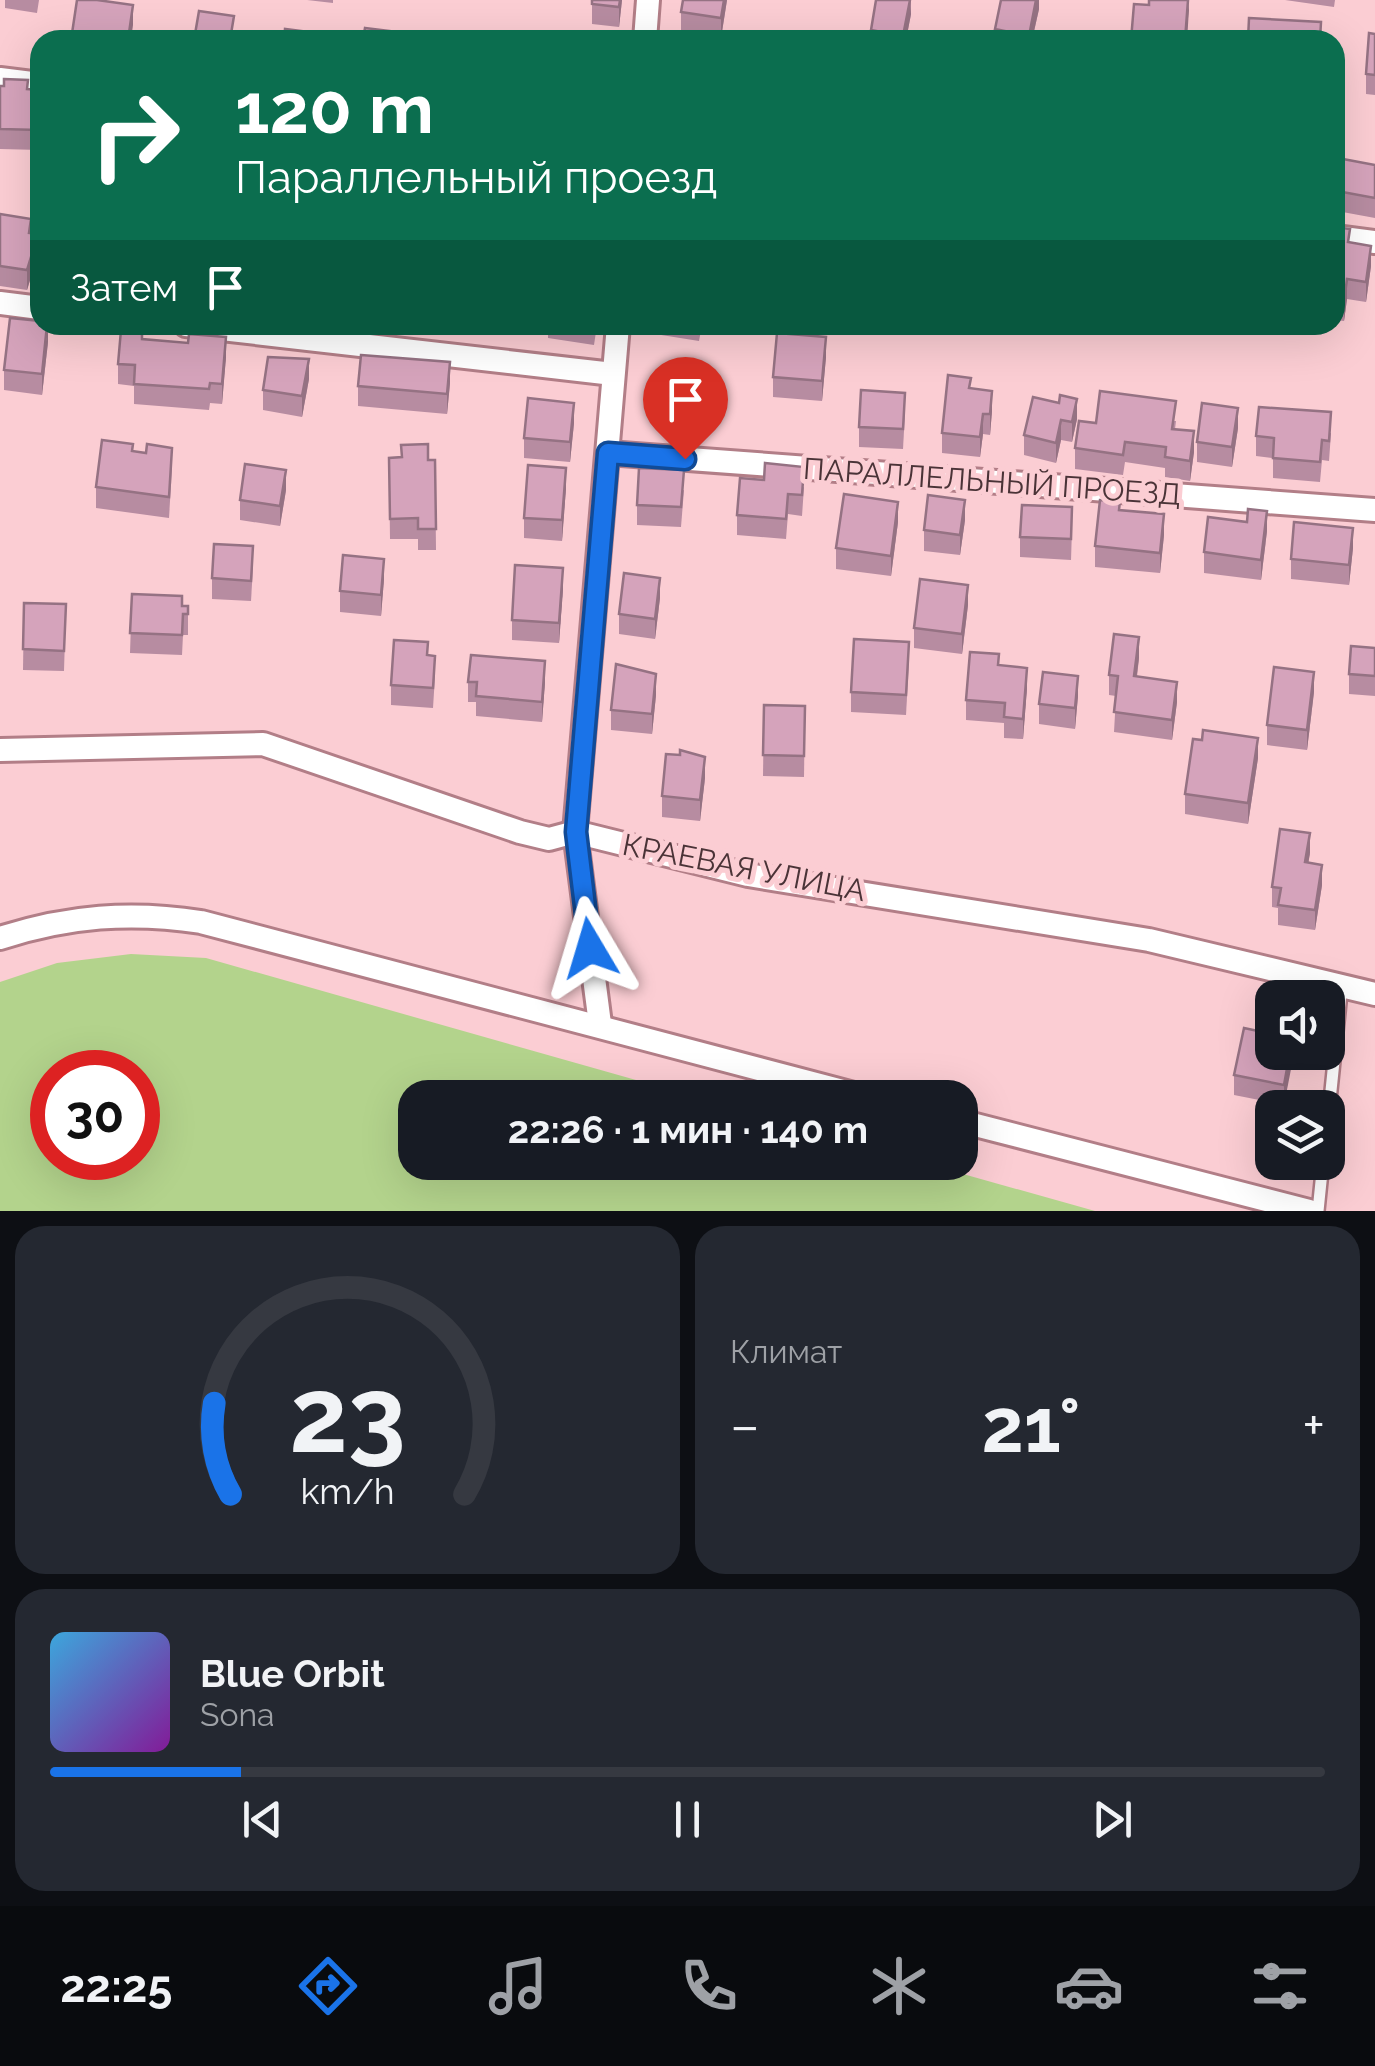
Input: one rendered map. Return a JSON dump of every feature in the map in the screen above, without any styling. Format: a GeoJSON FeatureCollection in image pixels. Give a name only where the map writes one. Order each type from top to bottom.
{"type":"FeatureCollection","features":[{"type":"Feature","properties":{"kind":"street"},"geometry":{"type":"LineString","coordinates":[[645,30],[648,0]]}},
{"type":"Feature","properties":{"kind":"street"},"geometry":{"type":"LineString","coordinates":[[0,79],[30,83]]}},
{"type":"Feature","properties":{"kind":"street"},"geometry":{"type":"LineString","coordinates":[[1345,239],[1375,242]]}},
{"type":"Feature","properties":{"kind":"street"},"geometry":{"type":"LineString","coordinates":[[0,303],[30,307]]}},
{"type":"Feature","properties":{"kind":"street"},"geometry":{"type":"LineString","coordinates":[[273,335],[613,374]]}},
{"type":"Feature","properties":{"kind":"street"},"geometry":{"type":"LineString","coordinates":[[600,1024],[576,832],[617,335]]}},
{"type":"Feature","properties":{"kind":"street","name":"ПАРАЛЛЕЛЬНЫЙ ПРОЕЗД"},"geometry":{"type":"LineString","coordinates":[[608,453],[1375,510]]}},
{"type":"Feature","properties":{"kind":"street","name":"КРАЕВАЯ УЛИЦА"},"geometry":{"type":"LineString","coordinates":[[0,750],[263,744],[548,839],[576,832],[748,875],[1097,930],[1324,980]]}},
{"type":"Feature","properties":{"kind":"street"},"geometry":{"type":"LineString","coordinates":[[0,938],[83,918],[172,917],[256,934],[804,1080]]}},
{"type":"Feature","properties":{"kind":"street","name":"КРАЕВАЯ УЛИЦА"},"geometry":{"type":"LineString","coordinates":[[1345,985],[1375,994]]}},
{"type":"Feature","properties":{"kind":"street"},"geometry":{"type":"LineString","coordinates":[[978,1127],[1309,1211]]}},
{"type":"Feature","properties":{"kind":"lane"},"geometry":{"type":"LineString","coordinates":[[1318,1211],[1321,1180]]}},
{"type":"Feature","properties":{"kind":"green space"},"geometry":{"type":"Polygon","coordinates":[[[131,954],[206,958],[636,1080],[398,1080],[398,1180],[978,1178],[1095,1211],[0,1211],[0,982],[57,963],[131,954]]]}},
{"type":"Feature","properties":{"kind":"building"},"geometry":{"type":"Polygon","coordinates":[[[77,0],[133,5],[129,30],[72,30],[77,0]]]}},
{"type":"Feature","properties":{"kind":"building"},"geometry":{"type":"Polygon","coordinates":[[[592,0],[620,0],[619,7],[592,4],[592,0]]]}},
{"type":"Feature","properties":{"kind":"building"},"geometry":{"type":"Polygon","coordinates":[[[683,0],[724,0],[721,18],[681,12],[683,0]]]}},
{"type":"Feature","properties":{"kind":"building"},"geometry":{"type":"Polygon","coordinates":[[[876,0],[910,0],[904,30],[871,30],[876,0]]]}},
{"type":"Feature","properties":{"kind":"building"},"geometry":{"type":"Polygon","coordinates":[[[1001,0],[1036,0],[1030,30],[995,29],[1001,0]]]}},
{"type":"Feature","properties":{"kind":"building"},"geometry":{"type":"Polygon","coordinates":[[[1149,0],[1188,0],[1186,30],[1132,30],[1134,4],[1149,5],[1149,0]]]}},
{"type":"Feature","properties":{"kind":"building"},"geometry":{"type":"Polygon","coordinates":[[[199,11],[234,16],[232,30],[196,30],[199,11]]]}},
{"type":"Feature","properties":{"kind":"building"},"geometry":{"type":"Polygon","coordinates":[[[1249,18],[1321,22],[1321,30],[1248,30],[1249,18]]]}},
{"type":"Feature","properties":{"kind":"building"},"geometry":{"type":"Polygon","coordinates":[[[1369,33],[1375,34],[1375,75],[1366,74],[1369,33]]]}},
{"type":"Feature","properties":{"kind":"building"},"geometry":{"type":"Polygon","coordinates":[[[4,79],[28,80],[30,130],[0,129],[0,86],[4,86],[4,79]]]}},
{"type":"Feature","properties":{"kind":"building"},"geometry":{"type":"Polygon","coordinates":[[[1345,159],[1375,165],[1375,198],[1345,192],[1345,159]]]}},
{"type":"Feature","properties":{"kind":"building"},"geometry":{"type":"Polygon","coordinates":[[[0,214],[30,219],[27,270],[0,266],[0,214]]]}},
{"type":"Feature","properties":{"kind":"building"},"geometry":{"type":"Polygon","coordinates":[[[1345,228],[1350,229],[1348,242],[1371,246],[1366,282],[1347,279],[1345,294],[1345,228]]]}},
{"type":"Feature","properties":{"kind":"building"},"geometry":{"type":"Polygon","coordinates":[[[10,318],[30,320],[30,335],[46,335],[42,374],[4,370],[10,318]]]}},
{"type":"Feature","properties":{"kind":"building"},"geometry":{"type":"Polygon","coordinates":[[[121,335],[188,343],[189,335],[226,337],[222,384],[210,383],[209,389],[134,384],[135,365],[118,364],[121,335]]]}},
{"type":"Feature","properties":{"kind":"building"},"geometry":{"type":"Polygon","coordinates":[[[777,335],[826,337],[822,381],[773,377],[777,335]]]}},
{"type":"Feature","properties":{"kind":"building"},"geometry":{"type":"Polygon","coordinates":[[[361,355],[450,362],[447,394],[358,386],[361,355]]]}},
{"type":"Feature","properties":{"kind":"building"},"geometry":{"type":"Polygon","coordinates":[[[268,357],[309,359],[302,396],[263,390],[268,357]]]}},
{"type":"Feature","properties":{"kind":"building"},"geometry":{"type":"Polygon","coordinates":[[[948,375],[971,378],[969,388],[992,391],[990,414],[983,414],[980,437],[942,433],[948,375]]]}},
{"type":"Feature","properties":{"kind":"building"},"geometry":{"type":"Polygon","coordinates":[[[861,390],[905,393],[903,429],[859,427],[861,390]]]}},
{"type":"Feature","properties":{"kind":"building"},"geometry":{"type":"Polygon","coordinates":[[[1100,391],[1176,401],[1172,429],[1194,431],[1190,461],[1165,457],[1166,447],[1125,442],[1123,455],[1075,448],[1079,421],[1096,423],[1100,391]]]}},
{"type":"Feature","properties":{"kind":"building"},"geometry":{"type":"Polygon","coordinates":[[[1060,395],[1077,399],[1072,422],[1061,420],[1056,443],[1024,435],[1033,397],[1059,403],[1060,395]]]}},
{"type":"Feature","properties":{"kind":"building"},"geometry":{"type":"Polygon","coordinates":[[[528,398],[574,403],[570,442],[524,438],[528,398]]]}},
{"type":"Feature","properties":{"kind":"building"},"geometry":{"type":"Polygon","coordinates":[[[1202,403],[1238,408],[1232,447],[1197,442],[1202,403]]]}},
{"type":"Feature","properties":{"kind":"building"},"geometry":{"type":"Polygon","coordinates":[[[1259,407],[1331,412],[1329,441],[1322,440],[1320,462],[1273,458],[1274,438],[1256,436],[1259,407]]]}},
{"type":"Feature","properties":{"kind":"building"},"geometry":{"type":"Polygon","coordinates":[[[102,440],[133,444],[132,451],[146,453],[147,444],[172,448],[169,497],[96,487],[102,440]]]}},
{"type":"Feature","properties":{"kind":"building"},"geometry":{"type":"Polygon","coordinates":[[[428,444],[428,460],[435,460],[436,529],[418,529],[418,518],[390,519],[389,458],[402,457],[401,445],[428,444]]]}},
{"type":"Feature","properties":{"kind":"building"},"geometry":{"type":"Polygon","coordinates":[[[765,463],[804,467],[802,495],[788,494],[786,519],[737,515],[740,478],[764,480],[765,463]]]}},
{"type":"Feature","properties":{"kind":"building"},"geometry":{"type":"Polygon","coordinates":[[[245,464],[286,470],[280,506],[240,500],[245,464]]]}},
{"type":"Feature","properties":{"kind":"building"},"geometry":{"type":"Polygon","coordinates":[[[528,465],[566,468],[562,520],[524,518],[528,465]]]}},
{"type":"Feature","properties":{"kind":"building"},"geometry":{"type":"Polygon","coordinates":[[[639,468],[684,470],[681,507],[637,505],[639,468]]]}},
{"type":"Feature","properties":{"kind":"building"},"geometry":{"type":"Polygon","coordinates":[[[844,494],[898,502],[891,556],[836,548],[844,494]]]}},
{"type":"Feature","properties":{"kind":"building"},"geometry":{"type":"Polygon","coordinates":[[[928,495],[965,500],[960,535],[924,530],[928,495]]]}},
{"type":"Feature","properties":{"kind":"building"},"geometry":{"type":"Polygon","coordinates":[[[1100,500],[1120,501],[1119,510],[1164,514],[1160,553],[1095,546],[1100,500]]]}},
{"type":"Feature","properties":{"kind":"building"},"geometry":{"type":"Polygon","coordinates":[[[1022,505],[1072,507],[1071,539],[1020,537],[1022,505]]]}},
{"type":"Feature","properties":{"kind":"building"},"geometry":{"type":"Polygon","coordinates":[[[1248,509],[1267,511],[1261,560],[1204,552],[1208,517],[1247,522],[1248,509]]]}},
{"type":"Feature","properties":{"kind":"building"},"geometry":{"type":"Polygon","coordinates":[[[1294,522],[1353,528],[1349,565],[1291,559],[1294,522]]]}},
{"type":"Feature","properties":{"kind":"building"},"geometry":{"type":"Polygon","coordinates":[[[214,544],[253,546],[251,581],[212,578],[214,544]]]}},
{"type":"Feature","properties":{"kind":"building"},"geometry":{"type":"Polygon","coordinates":[[[343,555],[384,559],[381,595],[340,591],[343,555]]]}},
{"type":"Feature","properties":{"kind":"building"},"geometry":{"type":"Polygon","coordinates":[[[515,565],[563,568],[559,623],[512,620],[515,565]]]}},
{"type":"Feature","properties":{"kind":"building"},"geometry":{"type":"Polygon","coordinates":[[[624,573],[660,578],[655,619],[619,614],[624,573]]]}},
{"type":"Feature","properties":{"kind":"building"},"geometry":{"type":"Polygon","coordinates":[[[920,579],[968,585],[962,634],[914,628],[920,579]]]}},
{"type":"Feature","properties":{"kind":"building"},"geometry":{"type":"Polygon","coordinates":[[[132,594],[182,596],[182,606],[188,606],[188,614],[183,614],[182,635],[130,633],[132,594]]]}},
{"type":"Feature","properties":{"kind":"building"},"geometry":{"type":"Polygon","coordinates":[[[24,603],[66,604],[64,651],[23,649],[24,603]]]}},
{"type":"Feature","properties":{"kind":"building"},"geometry":{"type":"Polygon","coordinates":[[[1114,634],[1139,637],[1134,676],[1177,682],[1172,720],[1114,712],[1118,676],[1109,675],[1114,634]]]}},
{"type":"Feature","properties":{"kind":"building"},"geometry":{"type":"Polygon","coordinates":[[[854,639],[909,642],[906,695],[851,692],[854,639]]]}},
{"type":"Feature","properties":{"kind":"building"},"geometry":{"type":"Polygon","coordinates":[[[394,640],[428,642],[427,655],[435,656],[433,688],[391,685],[394,640]]]}},
{"type":"Feature","properties":{"kind":"building"},"geometry":{"type":"Polygon","coordinates":[[[1351,646],[1375,648],[1375,676],[1349,674],[1351,646]]]}},
{"type":"Feature","properties":{"kind":"building"},"geometry":{"type":"Polygon","coordinates":[[[970,652],[999,654],[998,665],[1027,668],[1023,719],[1004,717],[1005,703],[966,700],[970,652]]]}},
{"type":"Feature","properties":{"kind":"building"},"geometry":{"type":"Polygon","coordinates":[[[471,655],[545,661],[542,702],[476,696],[477,682],[468,682],[471,655]]]}},
{"type":"Feature","properties":{"kind":"building"},"geometry":{"type":"Polygon","coordinates":[[[616,664],[656,674],[652,714],[611,710],[616,664]]]}},
{"type":"Feature","properties":{"kind":"building"},"geometry":{"type":"Polygon","coordinates":[[[1274,667],[1314,672],[1307,730],[1267,725],[1274,667]]]}},
{"type":"Feature","properties":{"kind":"building"},"geometry":{"type":"Polygon","coordinates":[[[1043,672],[1078,676],[1075,708],[1039,704],[1043,672]]]}},
{"type":"Feature","properties":{"kind":"building"},"geometry":{"type":"Polygon","coordinates":[[[764,705],[805,706],[804,756],[763,755],[764,705]]]}},
{"type":"Feature","properties":{"kind":"building"},"geometry":{"type":"Polygon","coordinates":[[[1203,730],[1258,738],[1248,803],[1185,794],[1193,739],[1202,740],[1203,730]]]}},
{"type":"Feature","properties":{"kind":"building"},"geometry":{"type":"Polygon","coordinates":[[[680,750],[705,757],[700,800],[662,796],[666,754],[680,755],[680,750]]]}},
{"type":"Feature","properties":{"kind":"building"},"geometry":{"type":"Polygon","coordinates":[[[1280,829],[1310,833],[1305,862],[1322,865],[1315,910],[1278,905],[1281,888],[1272,887],[1280,829]]]}},
{"type":"Feature","properties":{"kind":"building"},"geometry":{"type":"Polygon","coordinates":[[[1244,1028],[1255,1030],[1255,1070],[1287,1070],[1284,1085],[1234,1075],[1244,1028]]]}},
{"type":"Feature","properties":{"kind":"route"},"geometry":{"type":"LineString","coordinates":[[590,948],[576,832],[608,453],[685,459]]}}]}
